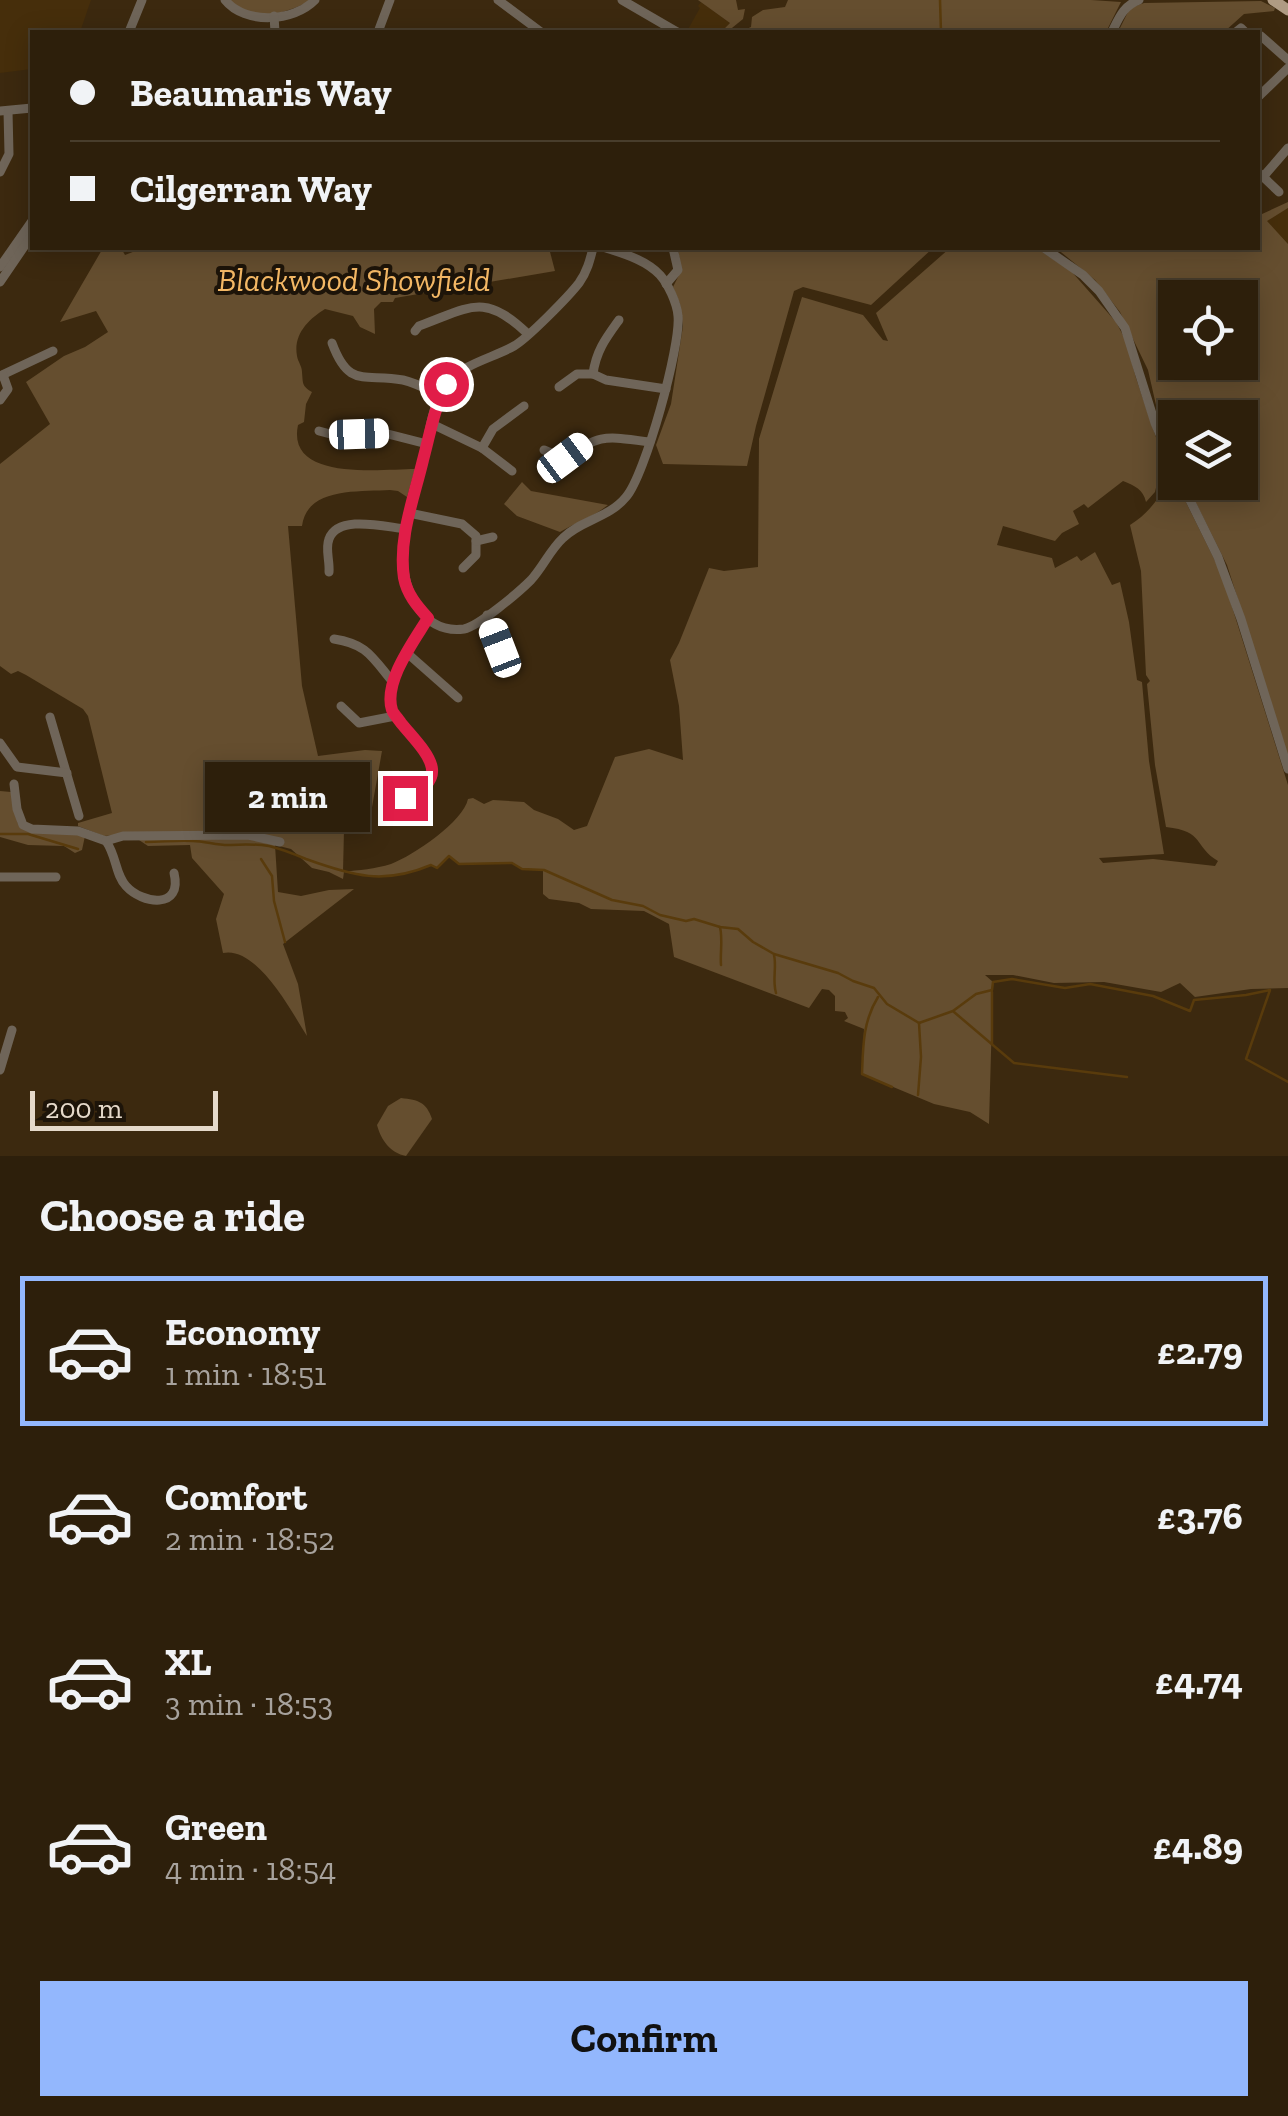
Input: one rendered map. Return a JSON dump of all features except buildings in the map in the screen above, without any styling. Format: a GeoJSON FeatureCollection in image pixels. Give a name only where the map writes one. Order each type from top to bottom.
{"type":"FeatureCollection","features":[{"type":"Feature","properties":{"kind":"street"},"geometry":{"type":"LineString","coordinates":[[130,30],[142,0]]}},
{"type":"Feature","properties":{"kind":"street"},"geometry":{"type":"LineString","coordinates":[[225,0],[242,14],[254,17],[296,12],[315,0]]}},
{"type":"Feature","properties":{"kind":"street"},"geometry":{"type":"LineString","coordinates":[[379,30],[390,0]]}},
{"type":"Feature","properties":{"kind":"street"},"geometry":{"type":"LineString","coordinates":[[498,0],[538,30]]}},
{"type":"Feature","properties":{"kind":"street"},"geometry":{"type":"LineString","coordinates":[[622,0],[674,30]]}},
{"type":"Feature","properties":{"kind":"street"},"geometry":{"type":"LineString","coordinates":[[1113,30],[1123,11],[1139,0]]}},
{"type":"Feature","properties":{"kind":"street"},"geometry":{"type":"LineString","coordinates":[[274,16],[275,30]]}},
{"type":"Feature","properties":{"kind":"street"},"geometry":{"type":"LineString","coordinates":[[1262,36],[1288,60]]}},
{"type":"Feature","properties":{"kind":"street"},"geometry":{"type":"LineString","coordinates":[[1260,95],[1288,68]]}},
{"type":"Feature","properties":{"kind":"street"},"geometry":{"type":"LineString","coordinates":[[0,172],[9,154],[4,111],[30,108]]}},
{"type":"Feature","properties":{"kind":"street"},"geometry":{"type":"LineString","coordinates":[[1280,192],[1260,174],[1288,148]]}},
{"type":"Feature","properties":{"kind":"street"},"geometry":{"type":"LineString","coordinates":[[0,267],[30,224]]}},
{"type":"Feature","properties":{"kind":"street"},"geometry":{"type":"LineString","coordinates":[[0,282],[30,238]]}},
{"type":"Feature","properties":{"kind":"street"},"geometry":{"type":"LineString","coordinates":[[593,250],[578,284],[518,344],[457,374],[440,396],[409,513],[404,575],[408,591],[437,626],[466,629],[487,616],[532,578],[564,536],[604,516],[628,496],[644,461],[666,389],[679,318],[659,274],[611,250]]}},
{"type":"Feature","properties":{"kind":"street"},"geometry":{"type":"LineString","coordinates":[[666,284],[678,270],[674,250]]}},
{"type":"Feature","properties":{"kind":"street"},"geometry":{"type":"LineString","coordinates":[[1047,250],[1083,275],[1125,328],[1158,433]]}},
{"type":"Feature","properties":{"kind":"street"},"geometry":{"type":"LineString","coordinates":[[415,325],[483,305],[504,312],[528,334]]}},
{"type":"Feature","properties":{"kind":"street"},"geometry":{"type":"LineString","coordinates":[[594,374],[597,354],[618,326]]}},
{"type":"Feature","properties":{"kind":"street"},"geometry":{"type":"LineString","coordinates":[[0,400],[8,389],[2,375],[53,351]]}},
{"type":"Feature","properties":{"kind":"street"},"geometry":{"type":"LineString","coordinates":[[332,352],[354,376],[404,380],[440,396]]}},
{"type":"Feature","properties":{"kind":"street"},"geometry":{"type":"LineString","coordinates":[[558,387],[577,374],[594,374],[606,380],[666,389]]}},
{"type":"Feature","properties":{"kind":"street"},"geometry":{"type":"LineString","coordinates":[[482,448],[493,429],[524,406]]}},
{"type":"Feature","properties":{"kind":"street"},"geometry":{"type":"LineString","coordinates":[[432,424],[482,448],[512,471]]}},
{"type":"Feature","properties":{"kind":"street"},"geometry":{"type":"LineString","coordinates":[[319,430],[334,435],[384,433],[427,444]]}},
{"type":"Feature","properties":{"kind":"street"},"geometry":{"type":"LineString","coordinates":[[544,450],[565,458],[585,444],[607,437],[650,442]]}},
{"type":"Feature","properties":{"kind":"street"},"geometry":{"type":"LineString","coordinates":[[1190,500],[1218,557],[1241,619],[1288,768]]}},
{"type":"Feature","properties":{"kind":"street"},"geometry":{"type":"LineString","coordinates":[[409,513],[462,524],[476,536],[476,555],[463,568]]}},
{"type":"Feature","properties":{"kind":"street"},"geometry":{"type":"LineString","coordinates":[[332,566],[327,552],[329,538],[339,526],[406,530]]}},
{"type":"Feature","properties":{"kind":"street"},"geometry":{"type":"LineString","coordinates":[[476,540],[493,537]]}},
{"type":"Feature","properties":{"kind":"street"},"geometry":{"type":"LineString","coordinates":[[487,616],[500,648]]}},
{"type":"Feature","properties":{"kind":"street"},"geometry":{"type":"LineString","coordinates":[[388,804],[423,791],[432,779],[432,762],[392,710],[392,681],[428,618]]}},
{"type":"Feature","properties":{"kind":"street"},"geometry":{"type":"LineString","coordinates":[[334,639],[356,642],[392,681]]}},
{"type":"Feature","properties":{"kind":"street"},"geometry":{"type":"LineString","coordinates":[[407,654],[458,698]]}},
{"type":"Feature","properties":{"kind":"street"},"geometry":{"type":"LineString","coordinates":[[342,706],[359,723],[395,716]]}},
{"type":"Feature","properties":{"kind":"street"},"geometry":{"type":"LineString","coordinates":[[50,718],[79,816]]}},
{"type":"Feature","properties":{"kind":"street"},"geometry":{"type":"LineString","coordinates":[[0,742],[17,767],[16,809],[23,825],[32,829],[78,830],[106,841],[114,854],[118,875],[129,890],[142,896],[158,901],[171,896],[176,890],[174,874]]}},
{"type":"Feature","properties":{"kind":"street"},"geometry":{"type":"LineString","coordinates":[[17,767],[67,772]]}},
{"type":"Feature","properties":{"kind":"street"},"geometry":{"type":"LineString","coordinates":[[14,784],[19,788],[23,818]]}},
{"type":"Feature","properties":{"kind":"street"},"geometry":{"type":"LineString","coordinates":[[106,841],[123,836],[248,835],[280,842]]}},
{"type":"Feature","properties":{"kind":"street"},"geometry":{"type":"LineString","coordinates":[[0,876],[56,876]]}},
{"type":"Feature","properties":{"kind":"street"},"geometry":{"type":"LineString","coordinates":[[0,1070],[12,1030]]}},
{"type":"Feature","properties":{"kind":"shaded area"},"geometry":{"type":"Polygon","coordinates":[[[0,0],[91,0],[81,30],[30,30],[30,69],[0,73],[0,0]]]}},
{"type":"Feature","properties":{"kind":"shaded area"},"geometry":{"type":"Polygon","coordinates":[[[701,2],[730,23],[723,30],[688,30],[701,2]]]}},
{"type":"Feature","properties":{"kind":"shaded area"},"geometry":{"type":"Polygon","coordinates":[[[1288,208],[1288,244],[1266,221],[1288,208]]]}},
{"type":"Feature","properties":{"kind":"green space"},"geometry":{"type":"Polygon","coordinates":[[[228,0],[312,0],[290,10],[257,15],[228,0]]]}},
{"type":"Feature","properties":{"kind":"green space"},"geometry":{"type":"Polygon","coordinates":[[[698,0],[736,0],[738,10],[745,9],[743,19],[729,30],[723,30],[730,23],[698,0]]]}},
{"type":"Feature","properties":{"kind":"green space"},"geometry":{"type":"Polygon","coordinates":[[[788,0],[1121,2],[1107,30],[744,30],[751,27],[752,17],[763,10],[785,7],[788,0]]]}},
{"type":"Feature","properties":{"kind":"green space"},"geometry":{"type":"Polygon","coordinates":[[[1261,1],[1275,8],[1244,14],[1226,30],[1119,30],[1130,8],[1144,3],[1261,1]]]}},
{"type":"Feature","properties":{"kind":"green space"},"geometry":{"type":"Polygon","coordinates":[[[1288,202],[1288,208],[1267,221],[1288,244],[1288,756],[1227,565],[1194,500],[1258,500],[1258,400],[1158,400],[1158,411],[1148,370],[1120,312],[1095,280],[1058,250],[1260,250],[1260,212],[1288,202]]]}},
{"type":"Feature","properties":{"kind":"green space","name":"Blackwood Showfield"},"geometry":{"type":"Polygon","coordinates":[[[102,250],[122,250],[125,255],[138,250],[550,250],[555,271],[381,302],[374,309],[375,334],[360,327],[353,316],[325,309],[308,322],[297,341],[303,382],[312,392],[304,422],[298,425],[298,443],[307,456],[340,468],[415,469],[407,497],[390,490],[336,494],[313,504],[302,526],[288,526],[302,686],[318,756],[382,751],[368,830],[344,830],[343,872],[401,860],[448,827],[468,799],[473,798],[484,804],[493,800],[524,802],[574,830],[587,826],[615,757],[649,749],[683,760],[670,660],[709,568],[724,571],[758,567],[759,439],[802,297],[863,315],[888,341],[876,313],[948,250],[1039,250],[1071,271],[1116,322],[1126,341],[1158,443],[1158,479],[1155,492],[1146,502],[1138,488],[1123,481],[1088,508],[1084,504],[1073,511],[1079,524],[1055,541],[1003,526],[997,545],[1052,558],[1055,568],[1077,556],[1081,561],[1095,552],[1112,585],[1120,582],[1137,680],[1142,682],[1149,761],[1164,854],[1099,858],[1103,863],[1153,859],[1215,866],[1218,861],[1187,832],[1166,827],[1155,765],[1147,684],[1150,681],[1146,675],[1141,571],[1130,525],[1158,497],[1185,500],[1222,575],[1288,785],[1288,988],[1195,997],[1180,983],[1161,992],[1104,982],[1054,983],[1013,975],[985,975],[993,982],[989,1124],[970,1112],[934,1104],[862,1074],[864,1029],[844,1021],[848,1018],[845,1012],[835,1011],[835,996],[829,990],[822,989],[809,1008],[674,957],[669,924],[644,911],[591,909],[579,903],[549,899],[543,894],[543,870],[522,869],[512,863],[459,864],[449,856],[437,868],[431,865],[388,876],[344,872],[343,879],[312,868],[291,849],[275,845],[278,892],[301,896],[354,889],[283,944],[298,984],[307,1036],[260,970],[248,959],[223,953],[216,919],[224,894],[192,858],[190,845],[148,846],[130,834],[104,836],[78,826],[112,813],[88,716],[83,709],[26,675],[18,671],[11,674],[0,666],[0,464],[50,424],[26,382],[108,332],[96,311],[60,322],[102,250]]]}},
{"type":"Feature","properties":{"kind":"green space"},"geometry":{"type":"Polygon","coordinates":[[[678,250],[931,250],[871,305],[803,287],[794,291],[747,466],[663,464],[656,445],[671,404],[683,326],[673,287],[681,271],[678,250]]]}},
{"type":"Feature","properties":{"kind":"green space"},"geometry":{"type":"Polygon","coordinates":[[[522,482],[531,491],[608,505],[560,532],[517,516],[504,504],[522,482]]]}},
{"type":"Feature","properties":{"kind":"green space"},"geometry":{"type":"Polygon","coordinates":[[[0,791],[11,792],[18,824],[85,836],[82,850],[75,853],[64,846],[28,845],[0,837],[0,791]]]}},
{"type":"Feature","properties":{"kind":"green space"},"geometry":{"type":"Polygon","coordinates":[[[401,1098],[421,1103],[432,1119],[406,1156],[387,1145],[377,1125],[388,1106],[401,1098]]]}},
{"type":"Feature","properties":{"kind":"waterway"},"geometry":{"type":"LineString","coordinates":[[940,0],[941,30]]}},
{"type":"Feature","properties":{"kind":"waterway"},"geometry":{"type":"LineString","coordinates":[[0,834],[28,834],[78,849]]}},
{"type":"Feature","properties":{"kind":"waterway"},"geometry":{"type":"LineString","coordinates":[[146,842],[269,846],[368,876],[398,875],[431,865],[437,868],[449,856],[459,864],[512,863],[522,869],[544,870],[612,900],[643,906],[660,915],[738,929],[774,954],[874,988],[887,1004],[919,1023],[953,1011],[976,994],[992,990],[993,982],[1012,979],[1065,988],[1090,984],[1153,996],[1190,1011],[1194,1000],[1270,990],[1246,1059],[1288,1082]]}},
{"type":"Feature","properties":{"kind":"waterway"},"geometry":{"type":"LineString","coordinates":[[261,859],[272,876],[285,942]]}},
{"type":"Feature","properties":{"kind":"waterway"},"geometry":{"type":"LineString","coordinates":[[720,927],[721,965]]}},
{"type":"Feature","properties":{"kind":"waterway"},"geometry":{"type":"LineString","coordinates":[[774,955],[776,993]]}},
{"type":"Feature","properties":{"kind":"waterway"},"geometry":{"type":"LineString","coordinates":[[992,992],[992,1044]]}},
{"type":"Feature","properties":{"kind":"waterway"},"geometry":{"type":"LineString","coordinates":[[878,997],[867,1025],[862,1074],[892,1087]]}},
{"type":"Feature","properties":{"kind":"waterway"},"geometry":{"type":"LineString","coordinates":[[954,1012],[1014,1063],[1127,1077]]}},
{"type":"Feature","properties":{"kind":"waterway"},"geometry":{"type":"LineString","coordinates":[[918,1095],[919,1023]]}},
{"type":"Feature","properties":{"kind":"route"},"geometry":{"type":"LineString","coordinates":[[405,798],[423,791],[432,779],[432,762],[392,710],[392,681],[428,618],[408,591],[403,553],[436,406],[446,384]]}}]}
